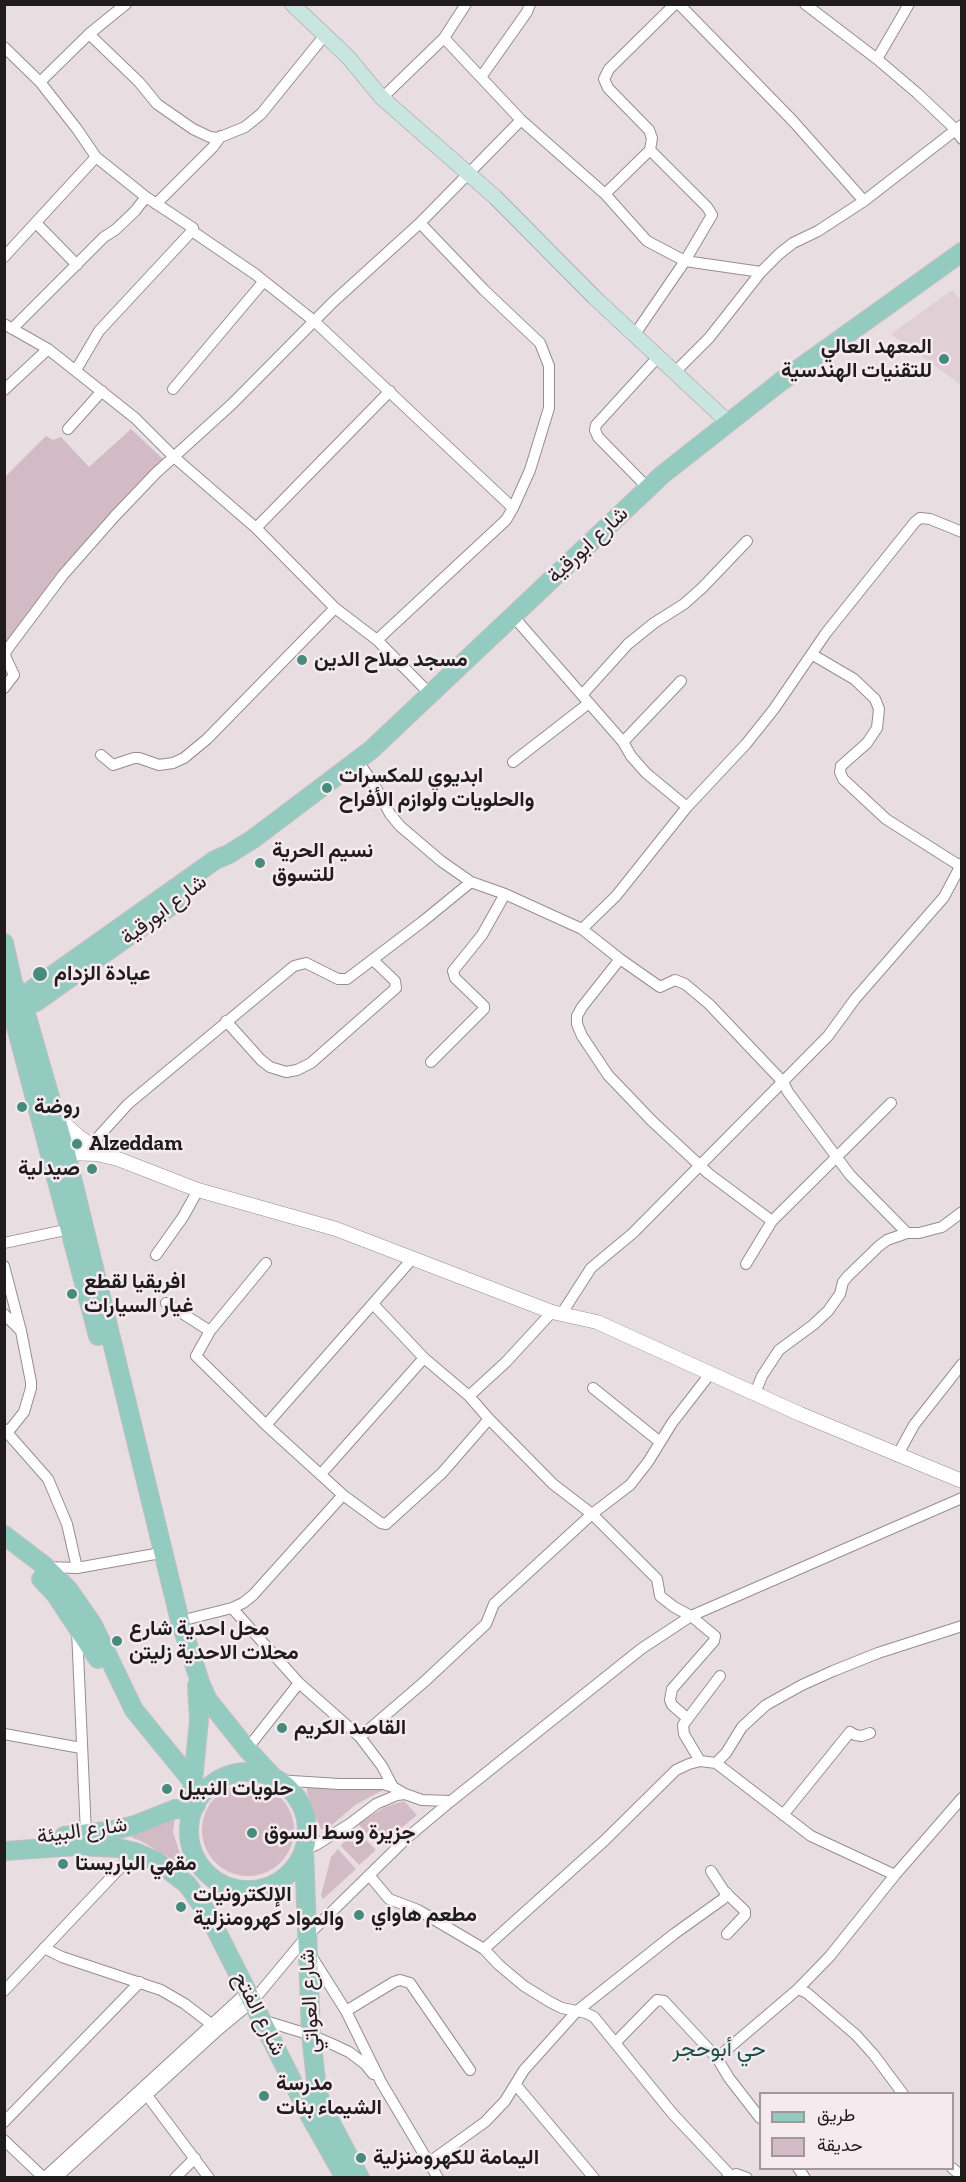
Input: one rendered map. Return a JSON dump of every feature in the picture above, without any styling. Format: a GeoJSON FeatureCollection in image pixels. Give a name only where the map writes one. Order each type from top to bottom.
{"type":"FeatureCollection","features":[{"type":"Feature","properties":{"kind":"main road"},"geometry":{"type":"LineString","coordinates":[[297,6],[348,57],[382,98],[469,173],[729,423]]}},
{"type":"Feature","properties":{"kind":"main road","name":"شارع ابورقية"},"geometry":{"type":"LineString","coordinates":[[13,1010],[145,926],[221,868],[229,854],[371,750],[648,488],[779,383],[962,252]]}},
{"type":"Feature","properties":{"kind":"main road"},"geometry":{"type":"LineString","coordinates":[[4,943],[13,983],[13,1010],[56,1116],[58,1154],[70,1229],[155,1554],[198,1694],[195,1800],[189,1834],[194,1853],[206,1874],[208,1914]]}},
{"type":"Feature","properties":{"kind":"main road"},"geometry":{"type":"LineString","coordinates":[[4,984],[58,1154],[180,1621],[201,1685],[208,1700],[247,1749],[276,1780]]}},
{"type":"Feature","properties":{"kind":"main road"},"geometry":{"type":"LineString","coordinates":[[4,1535],[46,1567],[68,1590],[93,1625],[134,1710],[195,1800]]}},
{"type":"Feature","properties":{"kind":"main road"},"geometry":{"type":"LineString","coordinates":[[4,1550],[36,1573],[56,1595],[195,1800]]}},
{"type":"Feature","properties":{"kind":"main road"},"geometry":{"type":"LineString","coordinates":[[178,1876],[206,1874],[236,1889],[253,1890],[270,1886],[285,1877],[297,1865],[304,1850],[306,1825],[300,1802],[290,1789],[276,1780],[261,1774],[236,1774],[213,1784],[195,1800]]}},
{"type":"Feature","properties":{"kind":"main road","name":"شارع البيئة"},"geometry":{"type":"LineString","coordinates":[[4,1841],[114,1830],[135,1825],[195,1800]]}},
{"type":"Feature","properties":{"kind":"main road","name":"شارع البيئة"},"geometry":{"type":"LineString","coordinates":[[4,1851],[78,1846],[118,1848],[135,1852],[156,1861],[178,1876],[187,1884],[208,1914]]}},
{"type":"Feature","properties":{"kind":"main road","name":"شارع العواتي"},"geometry":{"type":"LineString","coordinates":[[304,1850],[311,2035],[317,2090],[322,2106],[360,2178]]}},
{"type":"Feature","properties":{"kind":"main road","name":"شارع الفتح"},"geometry":{"type":"LineString","coordinates":[[208,1914],[310,2116],[345,2178]]}},
{"type":"Feature","properties":{"kind":"street"},"geometry":{"type":"LineString","coordinates":[[40,82],[89,34],[126,4]]}},
{"type":"Feature","properties":{"kind":"street"},"geometry":{"type":"LineString","coordinates":[[382,98],[444,38],[465,4]]}},
{"type":"Feature","properties":{"kind":"street"},"geometry":{"type":"LineString","coordinates":[[481,77],[527,12],[530,4]]}},
{"type":"Feature","properties":{"kind":"street"},"geometry":{"type":"LineString","coordinates":[[604,194],[650,150],[652,138],[649,130],[608,88],[604,78],[609,69],[677,4],[793,121],[864,201]]}},
{"type":"Feature","properties":{"kind":"street"},"geometry":{"type":"LineString","coordinates":[[675,372],[709,338],[761,272],[793,243],[818,231],[864,201],[959,131],[877,59],[805,4]]}},
{"type":"Feature","properties":{"kind":"street"},"geometry":{"type":"LineString","coordinates":[[877,59],[909,4]]}},
{"type":"Feature","properties":{"kind":"street"},"geometry":{"type":"LineString","coordinates":[[89,34],[157,104],[202,134],[218,138],[245,127],[261,114],[325,35]]}},
{"type":"Feature","properties":{"kind":"street"},"geometry":{"type":"LineString","coordinates":[[444,38],[521,120],[604,194],[647,241],[684,261],[761,272]]}},
{"type":"Feature","properties":{"kind":"street"},"geometry":{"type":"LineString","coordinates":[[4,47],[40,82],[96,157],[146,197],[193,228],[192,231],[264,281],[314,321],[513,508]]}},
{"type":"Feature","properties":{"kind":"street"},"geometry":{"type":"LineString","coordinates":[[4,688],[14,675],[5,656],[6,651],[63,575],[115,516],[174,457],[232,404],[314,321],[420,223],[521,120]]}},
{"type":"Feature","properties":{"kind":"street"},"geometry":{"type":"LineString","coordinates":[[156,204],[213,147],[221,136]]}},
{"type":"Feature","properties":{"kind":"street"},"geometry":{"type":"LineString","coordinates":[[635,334],[712,215],[707,207],[650,150]]}},
{"type":"Feature","properties":{"kind":"street"},"geometry":{"type":"LineString","coordinates":[[4,257],[96,157]]}},
{"type":"Feature","properties":{"kind":"street"},"geometry":{"type":"LineString","coordinates":[[146,197],[115,230],[104,237],[77,265],[8,327],[48,349],[135,418],[174,457],[256,528],[335,608],[377,640],[430,694]]}},
{"type":"Feature","properties":{"kind":"street"},"geometry":{"type":"LineString","coordinates":[[36,223],[77,265]]}},
{"type":"Feature","properties":{"kind":"street"},"geometry":{"type":"LineString","coordinates":[[377,640],[506,520],[530,470],[549,408],[549,366],[540,343],[476,282],[420,223]]}},
{"type":"Feature","properties":{"kind":"street"},"geometry":{"type":"LineString","coordinates":[[76,370],[99,331],[192,231]]}},
{"type":"Feature","properties":{"kind":"street"},"geometry":{"type":"LineString","coordinates":[[173,389],[264,281]]}},
{"type":"Feature","properties":{"kind":"street"},"geometry":{"type":"LineString","coordinates":[[4,390],[48,349]]}},
{"type":"Feature","properties":{"kind":"street"},"geometry":{"type":"LineString","coordinates":[[648,488],[598,436],[595,427],[658,357]]}},
{"type":"Feature","properties":{"kind":"street"},"geometry":{"type":"LineString","coordinates":[[68,429],[102,392]]}},
{"type":"Feature","properties":{"kind":"street"},"geometry":{"type":"LineString","coordinates":[[256,528],[390,392]]}},
{"type":"Feature","properties":{"kind":"street"},"geometry":{"type":"LineString","coordinates":[[582,929],[616,896],[687,807],[746,744],[774,710],[826,633],[915,522],[925,518],[930,519],[962,532]]}},
{"type":"Feature","properties":{"kind":"street"},"geometry":{"type":"LineString","coordinates":[[513,762],[580,711],[585,699],[628,644],[654,623],[684,604],[747,541]]}},
{"type":"Feature","properties":{"kind":"street"},"geometry":{"type":"LineString","coordinates":[[101,755],[113,765],[134,758],[159,765],[173,763],[184,758],[207,739],[335,608]]}},
{"type":"Feature","properties":{"kind":"street"},"geometry":{"type":"LineString","coordinates":[[513,616],[623,742],[646,772],[687,807]]}},
{"type":"Feature","properties":{"kind":"street"},"geometry":{"type":"LineString","coordinates":[[469,1396],[557,1313],[591,1268],[633,1233],[702,1166],[828,1036],[855,999],[944,897],[961,866],[886,819],[843,778],[840,772],[841,766],[862,747],[877,728],[879,709],[875,699],[854,679],[813,655]]}},
{"type":"Feature","properties":{"kind":"street"},"geometry":{"type":"LineString","coordinates":[[623,742],[681,681]]}},
{"type":"Feature","properties":{"kind":"street"},"geometry":{"type":"LineString","coordinates":[[357,760],[375,786],[390,814],[400,826],[441,861],[471,882],[505,894],[582,929],[660,987],[675,980],[685,984],[738,1033],[783,1082],[788,1092],[850,1174],[908,1233]]}},
{"type":"Feature","properties":{"kind":"street"},"geometry":{"type":"LineString","coordinates":[[90,1146],[128,1104],[294,966],[306,963],[342,980],[352,976],[471,882]]}},
{"type":"Feature","properties":{"kind":"street"},"geometry":{"type":"LineString","coordinates":[[431,1062],[484,1009],[484,1006],[455,978],[453,970],[482,935],[505,894]]}},
{"type":"Feature","properties":{"kind":"street"},"geometry":{"type":"LineString","coordinates":[[620,959],[577,1016],[577,1024],[585,1042],[608,1075],[651,1121],[702,1166],[772,1221]]}},
{"type":"Feature","properties":{"kind":"street"},"geometry":{"type":"LineString","coordinates":[[226,1021],[270,1067],[286,1072],[297,1070],[311,1063],[396,988],[395,981],[373,960]]}},
{"type":"Feature","properties":{"kind":"street"},"geometry":{"type":"LineString","coordinates":[[746,1264],[772,1221],[789,1202],[828,1167],[836,1156],[891,1103]]}},
{"type":"Feature","properties":{"kind":"street"},"geometry":{"type":"LineString","coordinates":[[56,1116],[90,1146],[108,1156],[198,1190],[336,1229],[557,1313],[597,1322],[897,1456],[962,1480]]}},
{"type":"Feature","properties":{"kind":"street"},"geometry":{"type":"LineString","coordinates":[[58,1154],[108,1156]]}},
{"type":"Feature","properties":{"kind":"street"},"geometry":{"type":"LineString","coordinates":[[156,1255],[183,1217],[198,1190]]}},
{"type":"Feature","properties":{"kind":"street"},"geometry":{"type":"LineString","coordinates":[[755,1393],[762,1376],[779,1350],[828,1311],[840,1294],[843,1282],[879,1246],[887,1240],[908,1233],[919,1233],[942,1227],[962,1212]]}},
{"type":"Feature","properties":{"kind":"street"},"geometry":{"type":"LineString","coordinates":[[4,1243],[70,1229]]}},
{"type":"Feature","properties":{"kind":"street"},"geometry":{"type":"LineString","coordinates":[[266,1425],[413,1258]]}},
{"type":"Feature","properties":{"kind":"street"},"geometry":{"type":"LineString","coordinates":[[266,1263],[210,1331],[197,1353],[197,1358],[343,1495],[381,1523],[386,1524],[442,1473],[489,1419]]}},
{"type":"Feature","properties":{"kind":"street"},"geometry":{"type":"LineString","coordinates":[[4,1266],[21,1331],[31,1388],[24,1412],[6,1430],[48,1479],[67,1524],[77,1568]]}},
{"type":"Feature","properties":{"kind":"street"},"geometry":{"type":"LineString","coordinates":[[166,1303],[210,1331]]}},
{"type":"Feature","properties":{"kind":"street"},"geometry":{"type":"LineString","coordinates":[[373,1304],[424,1358],[469,1396],[554,1484],[592,1514],[657,1579],[660,1596],[691,1616],[716,1638],[672,1689],[670,1700],[672,1705],[687,1718]]}},
{"type":"Feature","properties":{"kind":"street"},"geometry":{"type":"LineString","coordinates":[[4,1314],[21,1331]]}},
{"type":"Feature","properties":{"kind":"street"},"geometry":{"type":"LineString","coordinates":[[321,1474],[424,1358]]}},
{"type":"Feature","properties":{"kind":"street"},"geometry":{"type":"LineString","coordinates":[[897,1456],[914,1425],[962,1364]]}},
{"type":"Feature","properties":{"kind":"street"},"geometry":{"type":"LineString","coordinates":[[360,1737],[471,1639],[486,1624],[494,1604],[592,1514],[630,1485],[710,1374]]}},
{"type":"Feature","properties":{"kind":"street"},"geometry":{"type":"LineString","coordinates":[[593,1388],[660,1442]]}},
{"type":"Feature","properties":{"kind":"street"},"geometry":{"type":"LineString","coordinates":[[180,1621],[232,1608],[253,1595],[343,1495]]}},
{"type":"Feature","properties":{"kind":"street"},"geometry":{"type":"LineString","coordinates":[[4,2140],[44,2178],[216,2032],[307,1944],[369,1875],[408,1836],[641,1649],[691,1616],[962,1498]]}},
{"type":"Feature","properties":{"kind":"street"},"geometry":{"type":"LineString","coordinates":[[46,1567],[77,1568],[155,1554]]}},
{"type":"Feature","properties":{"kind":"street"},"geometry":{"type":"LineString","coordinates":[[232,1608],[299,1683],[360,1737],[382,1766],[393,1787]]}},
{"type":"Feature","properties":{"kind":"street"},"geometry":{"type":"LineString","coordinates":[[76,1625],[86,1834]]}},
{"type":"Feature","properties":{"kind":"street"},"geometry":{"type":"LineString","coordinates":[[716,1763],[726,1753],[742,1727],[754,1714],[772,1701],[844,1667],[962,1626]]}},
{"type":"Feature","properties":{"kind":"street"},"geometry":{"type":"LineString","coordinates":[[700,1761],[684,1734],[683,1725],[720,1676]]}},
{"type":"Feature","properties":{"kind":"street"},"geometry":{"type":"LineString","coordinates":[[247,1749],[299,1683]]}},
{"type":"Feature","properties":{"kind":"street"},"geometry":{"type":"LineString","coordinates":[[783,1815],[850,1731],[862,1736],[870,1732]]}},
{"type":"Feature","properties":{"kind":"street"},"geometry":{"type":"LineString","coordinates":[[4,1734],[81,1748]]}},
{"type":"Feature","properties":{"kind":"street"},"geometry":{"type":"LineString","coordinates":[[484,1949],[595,1849],[676,1770],[700,1761],[716,1763],[811,1836],[896,1875]]}},
{"type":"Feature","properties":{"kind":"street"},"geometry":{"type":"LineString","coordinates":[[276,1780],[383,1784],[405,1794],[430,1801],[451,1801]]}},
{"type":"Feature","properties":{"kind":"street"},"geometry":{"type":"LineString","coordinates":[[304,1850],[351,1824],[376,1804],[405,1794]]}},
{"type":"Feature","properties":{"kind":"street"},"geometry":{"type":"LineString","coordinates":[[717,2058],[798,1989],[830,1956],[962,1798]]}},
{"type":"Feature","properties":{"kind":"street"},"geometry":{"type":"LineString","coordinates":[[4,1991],[135,1852]]}},
{"type":"Feature","properties":{"kind":"street"},"geometry":{"type":"LineString","coordinates":[[711,1871],[727,1893],[746,1911],[728,1934]]}},
{"type":"Feature","properties":{"kind":"street"},"geometry":{"type":"LineString","coordinates":[[369,1875],[389,1899],[418,1910],[484,1949],[524,1986],[562,2008],[594,2018],[687,2130],[729,2176],[736,2174],[747,2178]]}},
{"type":"Feature","properties":{"kind":"street"},"geometry":{"type":"LineString","coordinates":[[428,2163],[485,2122],[505,2101],[524,2070],[577,2011],[723,1899],[727,1893]]}},
{"type":"Feature","properties":{"kind":"street"},"geometry":{"type":"LineString","coordinates":[[307,1944],[346,2012],[381,2082],[438,2178]]}},
{"type":"Feature","properties":{"kind":"street"},"geometry":{"type":"LineString","coordinates":[[44,1948],[73,1961],[161,1990],[185,2004],[211,2024]]}},
{"type":"Feature","properties":{"kind":"street"},"geometry":{"type":"LineString","coordinates":[[346,2012],[394,1982],[400,1980],[410,1983],[470,2070]]}},
{"type":"Feature","properties":{"kind":"street"},"geometry":{"type":"LineString","coordinates":[[4,2122],[140,1982]]}},
{"type":"Feature","properties":{"kind":"street"},"geometry":{"type":"LineString","coordinates":[[798,1989],[807,1993],[856,2036],[874,2055],[902,2092]]}},
{"type":"Feature","properties":{"kind":"street"},"geometry":{"type":"LineString","coordinates":[[56,2178],[211,2024],[250,1997]]}},
{"type":"Feature","properties":{"kind":"street"},"geometry":{"type":"LineString","coordinates":[[615,2043],[657,2000],[664,2001],[717,2058],[729,2078],[759,2117]]}},
{"type":"Feature","properties":{"kind":"street"},"geometry":{"type":"LineString","coordinates":[[262,2020],[311,2035],[349,2052],[365,2064],[381,2082]]}},
{"type":"Feature","properties":{"kind":"street"},"geometry":{"type":"LineString","coordinates":[[516,2085],[594,2178]]}},
{"type":"Feature","properties":{"kind":"street"},"geometry":{"type":"LineString","coordinates":[[144,2091],[209,2178]]}},
{"type":"Feature","properties":{"kind":"street"},"geometry":{"type":"LineString","coordinates":[[175,2178],[195,2158]]}},
{"type":"Feature","properties":{"kind":"shaded area","name":"المعهد العالي للتقنيات الهندسية"},"geometry":{"type":"Polygon","coordinates":[[[952,290],[961,300],[961,385],[891,334],[952,290]]]}},
{"type":"Feature","properties":{"kind":"green space"},"geometry":{"type":"Polygon","coordinates":[[[131,429],[167,463],[65,571],[5,653],[5,477],[46,436],[53,440],[61,437],[89,467],[131,429]]]}},
{"type":"Feature","properties":{"kind":"green space"},"geometry":{"type":"Polygon","coordinates":[[[248,1784],[266,1787],[281,1797],[291,1812],[294,1830],[291,1848],[281,1863],[266,1873],[248,1876],[230,1873],[215,1863],[205,1848],[202,1830],[205,1812],[215,1797],[230,1787],[248,1784]]]}},
{"type":"Feature","properties":{"kind":"green space"},"geometry":{"type":"Polygon","coordinates":[[[307,1784],[336,1789],[385,1789],[355,1805],[326,1830],[321,1829],[317,1821],[307,1793],[307,1784]]]}},
{"type":"Feature","properties":{"kind":"green space"},"geometry":{"type":"Polygon","coordinates":[[[404,1801],[417,1815],[378,1847],[358,1824],[385,1807],[404,1801]]]}},
{"type":"Feature","properties":{"kind":"green space"},"geometry":{"type":"Polygon","coordinates":[[[175,1817],[173,1832],[181,1857],[180,1864],[133,1838],[130,1834],[144,1831],[175,1817]]]}},
{"type":"Feature","properties":{"kind":"green space"},"geometry":{"type":"Polygon","coordinates":[[[354,1828],[376,1850],[359,1865],[341,1846],[354,1828]]]}},
{"type":"Feature","properties":{"kind":"green space"},"geometry":{"type":"Polygon","coordinates":[[[338,1849],[356,1869],[323,1899],[321,1895],[331,1857],[338,1849]]]}},
{"type":"Feature","properties":{"kind":"place","name":"المعهد العالي للتقنيات الهندسية"},"geometry":{"type":"Point","coordinates":[944,359]}},
{"type":"Feature","properties":{"kind":"place","name":"مسجد صلاح الدين"},"geometry":{"type":"Point","coordinates":[302,660]}},
{"type":"Feature","properties":{"kind":"place","name":"ابديوي للمكسرات والحلويات ولوازم الأفراح"},"geometry":{"type":"Point","coordinates":[327,788]}},
{"type":"Feature","properties":{"kind":"place","name":"نسيم الحرية للتسوق"},"geometry":{"type":"Point","coordinates":[260,863]}},
{"type":"Feature","properties":{"kind":"place","name":"عيادة الزدام"},"geometry":{"type":"Point","coordinates":[40,974]}},
{"type":"Feature","properties":{"kind":"place","name":"روضة"},"geometry":{"type":"Point","coordinates":[22,1107]}},
{"type":"Feature","properties":{"kind":"place","name":"Alzeddam"},"geometry":{"type":"Point","coordinates":[77,1144]}},
{"type":"Feature","properties":{"kind":"place","name":"صيدلية"},"geometry":{"type":"Point","coordinates":[92,1169]}},
{"type":"Feature","properties":{"kind":"place","name":"افريقيا لقطع غيار السيارات"},"geometry":{"type":"Point","coordinates":[72,1294]}},
{"type":"Feature","properties":{"kind":"place","name":"محل احدية شارع محلات الاحدية زليتن"},"geometry":{"type":"Point","coordinates":[117,1641]}},
{"type":"Feature","properties":{"kind":"place","name":"القاصد الكريم"},"geometry":{"type":"Point","coordinates":[282,1728]}},
{"type":"Feature","properties":{"kind":"place","name":"حلويات النبيل"},"geometry":{"type":"Point","coordinates":[167,1789]}},
{"type":"Feature","properties":{"kind":"place","name":"جزيرة وسط السوق"},"geometry":{"type":"Point","coordinates":[252,1833]}},
{"type":"Feature","properties":{"kind":"place","name":"مقهي الباريستا"},"geometry":{"type":"Point","coordinates":[63,1864]}},
{"type":"Feature","properties":{"kind":"place","name":"الإلكترونيات والمواد كهرومنزلية"},"geometry":{"type":"Point","coordinates":[181,1907]}},
{"type":"Feature","properties":{"kind":"place","name":"مطعم هاواي"},"geometry":{"type":"Point","coordinates":[359,1915]}},
{"type":"Feature","properties":{"kind":"place","name":"مدرسة الشيماء بنات"},"geometry":{"type":"Point","coordinates":[264,2096]}},
{"type":"Feature","properties":{"kind":"place","name":"اليمامة للكهرومنزلية"},"geometry":{"type":"Point","coordinates":[361,2158]}},
{"type":"Feature","properties":{"kind":"district","name":"حي أبوحجر"},"geometry":{"type":"Point","coordinates":[719,2050]}}]}
